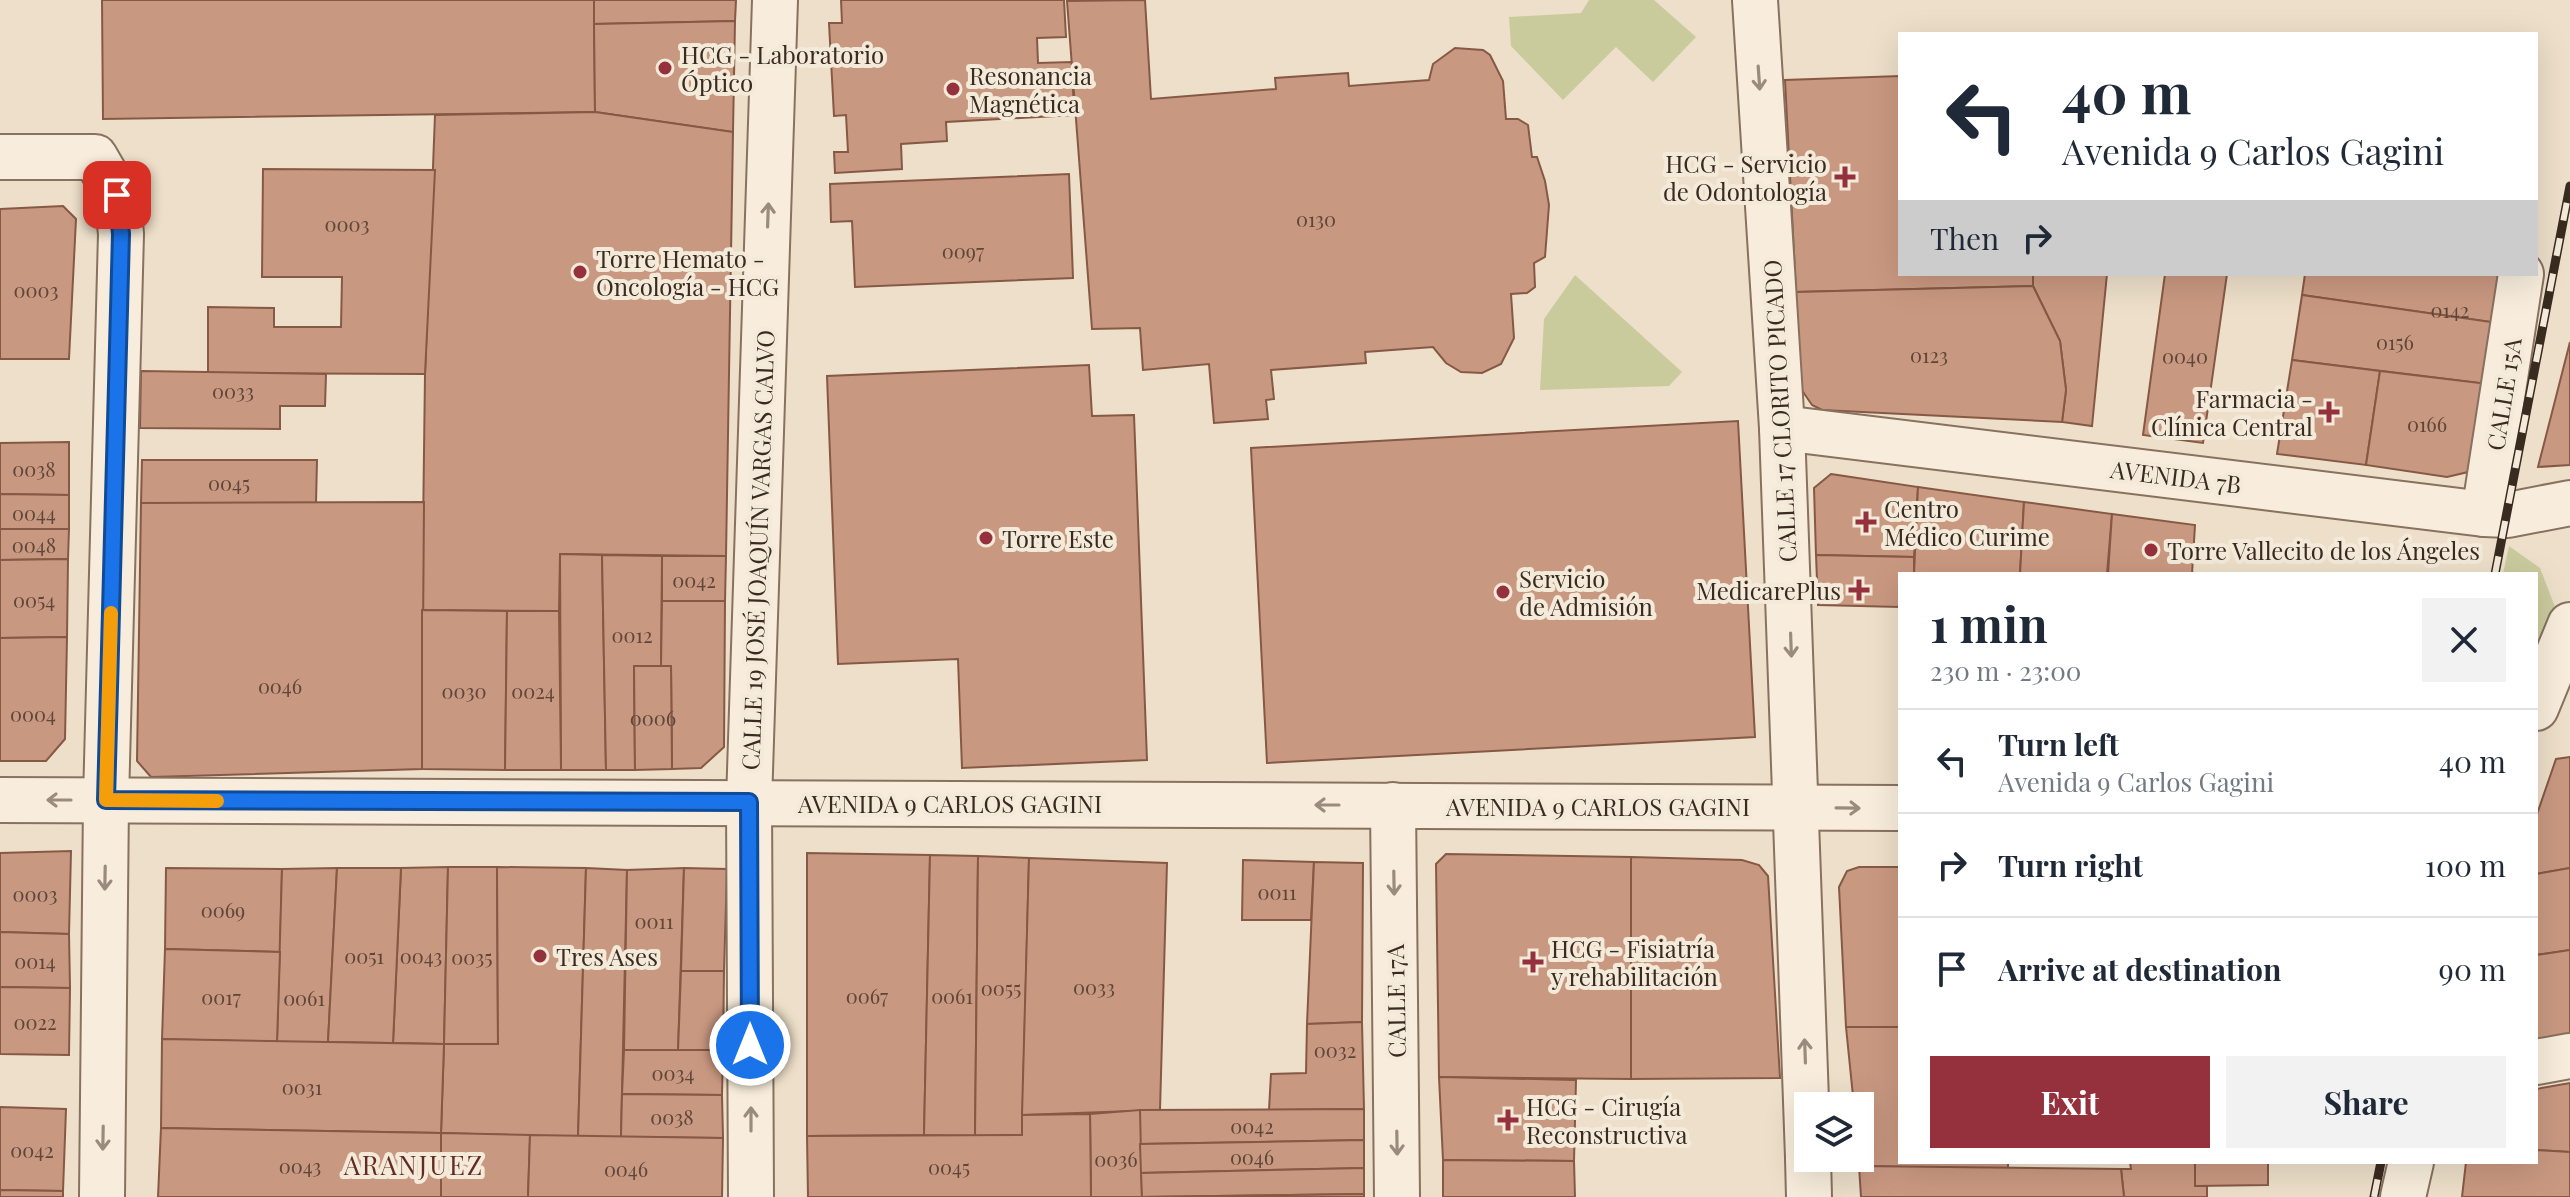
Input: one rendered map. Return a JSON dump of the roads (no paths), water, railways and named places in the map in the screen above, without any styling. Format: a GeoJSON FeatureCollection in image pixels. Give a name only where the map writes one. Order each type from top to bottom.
{"type":"FeatureCollection","features":[{"type":"Feature","properties":{"kind":"street","name":"CALLE 19 JOSÉ JOAQUÍN VARGAS CALVO"},"geometry":{"type":"LineString","coordinates":[[751,1197],[749,802],[775,0]]}},
{"type":"Feature","properties":{"kind":"street","name":"CALLE 17 CLORITO PICADO"},"geometry":{"type":"LineString","coordinates":[[1755,0],[1782,428],[1806,1092]]}},
{"type":"Feature","properties":{"kind":"street"},"geometry":{"type":"LineString","coordinates":[[0,157],[95,157],[117,195],[121,234],[106,800],[102,1197]]}},
{"type":"Feature","properties":{"kind":"street","name":"CALLE 15A"},"geometry":{"type":"LineString","coordinates":[[2484,514],[2521,276]]}},
{"type":"Feature","properties":{"kind":"street","name":"AVENIDA 7B"},"geometry":{"type":"LineString","coordinates":[[1782,428],[2484,514],[2508,515],[2570,503]]}},
{"type":"Feature","properties":{"kind":"street"},"geometry":{"type":"LineString","coordinates":[[2538,703],[2570,625]]}},
{"type":"Feature","properties":{"kind":"street","name":"AVENIDA 9 CARLOS GAGINI"},"geometry":{"type":"LineString","coordinates":[[0,800],[1898,808]]}},
{"type":"Feature","properties":{"kind":"street","name":"CALLE 17A"},"geometry":{"type":"LineString","coordinates":[[1393,805],[1397,1197]]}},
{"type":"Feature","properties":{"kind":"street"},"geometry":{"type":"LineString","coordinates":[[2538,1062],[2570,1056]]}},
{"type":"Feature","properties":{"kind":"street"},"geometry":{"type":"LineString","coordinates":[[2403,1197],[2411,1164]]}},
{"type":"Feature","properties":{"kind":"street","name":"CALLE 17 CLORITO PICADO"},"geometry":{"type":"LineString","coordinates":[[1808,1172],[1809,1197]]}},
{"type":"Feature","properties":{"kind":"railway"},"geometry":{"type":"LineString","coordinates":[[2495,572],[2570,186]]}},
{"type":"Feature","properties":{"kind":"railway"},"geometry":{"type":"LineString","coordinates":[[2374,1197],[2381,1164]]}},
{"type":"Feature","properties":{"kind":"place","name":"HCG - Laboratorio Óptico"},"geometry":{"type":"Point","coordinates":[665,68]}},
{"type":"Feature","properties":{"kind":"place","name":"Resonancia Magnética"},"geometry":{"type":"Point","coordinates":[953,89]}},
{"type":"Feature","properties":{"kind":"place","name":"HCG - Servicio de Odontología"},"geometry":{"type":"Point","coordinates":[1845,177]}},
{"type":"Feature","properties":{"kind":"place","name":"Torre Hemato - Oncología - HCG"},"geometry":{"type":"Point","coordinates":[580,272]}},
{"type":"Feature","properties":{"kind":"place","name":"Farmacia - Clínica Central"},"geometry":{"type":"Point","coordinates":[2329,412]}},
{"type":"Feature","properties":{"kind":"place","name":"Centro Médico Curime"},"geometry":{"type":"Point","coordinates":[1866,522]}},
{"type":"Feature","properties":{"kind":"place","name":"Torre Este"},"geometry":{"type":"Point","coordinates":[986,538]}},
{"type":"Feature","properties":{"kind":"place","name":"Torre Vallecito de los Ángeles"},"geometry":{"type":"Point","coordinates":[2151,550]}},
{"type":"Feature","properties":{"kind":"place","name":"MedicarePlus"},"geometry":{"type":"Point","coordinates":[1859,590]}},
{"type":"Feature","properties":{"kind":"place","name":"Servicio de Admisión"},"geometry":{"type":"Point","coordinates":[1503,592]}},
{"type":"Feature","properties":{"kind":"place","name":"Tres Ases"},"geometry":{"type":"Point","coordinates":[540,956]}},
{"type":"Feature","properties":{"kind":"place","name":"HCG - Fisiatría y rehabilitación"},"geometry":{"type":"Point","coordinates":[1533,962]}},
{"type":"Feature","properties":{"kind":"place","name":"HCG - Cirugía Reconstructiva"},"geometry":{"type":"Point","coordinates":[1508,1120]}},
{"type":"Feature","properties":{"kind":"district","name":"ARANJUEZ"},"geometry":{"type":"Point","coordinates":[414,1164]}}]}
